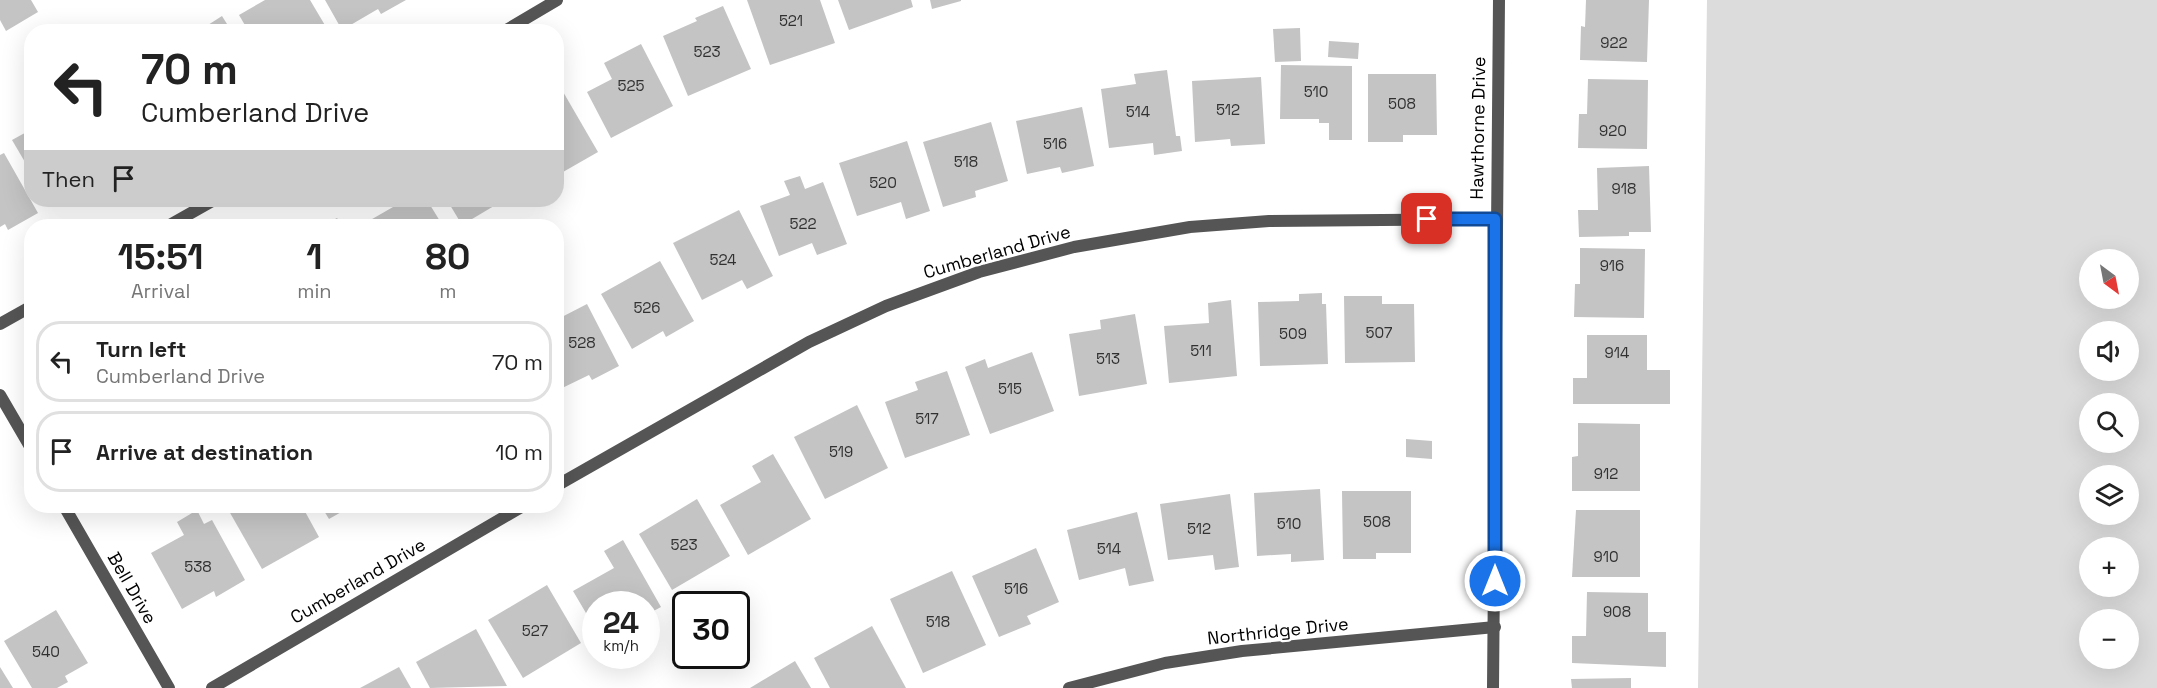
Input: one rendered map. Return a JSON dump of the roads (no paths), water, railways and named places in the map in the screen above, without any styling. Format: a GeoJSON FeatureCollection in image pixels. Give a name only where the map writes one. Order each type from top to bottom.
{"type":"FeatureCollection","features":[{"type":"Feature","properties":{"kind":"street"},"geometry":{"type":"LineString","coordinates":[[516,24],[557,0]]}},
{"type":"Feature","properties":{"kind":"street","name":"Hawthorne Drive"},"geometry":{"type":"LineString","coordinates":[[1493,688],[1495,219],[1499,0]]}},
{"type":"Feature","properties":{"kind":"street"},"geometry":{"type":"LineString","coordinates":[[180,219],[202,207]]}},
{"type":"Feature","properties":{"kind":"street","name":"Cumberland Drive"},"geometry":{"type":"LineString","coordinates":[[564,481],[809,342],[886,306],[979,272],[1074,247],[1190,227],[1269,221],[1495,219]]}},
{"type":"Feature","properties":{"kind":"street"},"geometry":{"type":"LineString","coordinates":[[0,324],[24,310]]}},
{"type":"Feature","properties":{"kind":"street"},"geometry":{"type":"LineString","coordinates":[[0,395],[24,436]]}},
{"type":"Feature","properties":{"kind":"street","name":"Bell Drive"},"geometry":{"type":"LineString","coordinates":[[68,513],[169,688]]}},
{"type":"Feature","properties":{"kind":"street","name":"Cumberland Drive"},"geometry":{"type":"LineString","coordinates":[[212,688],[511,513]]}},
{"type":"Feature","properties":{"kind":"street","name":"Northridge Drive"},"geometry":{"type":"LineString","coordinates":[[1069,688],[1165,663],[1242,651],[1495,627]]}}]}
